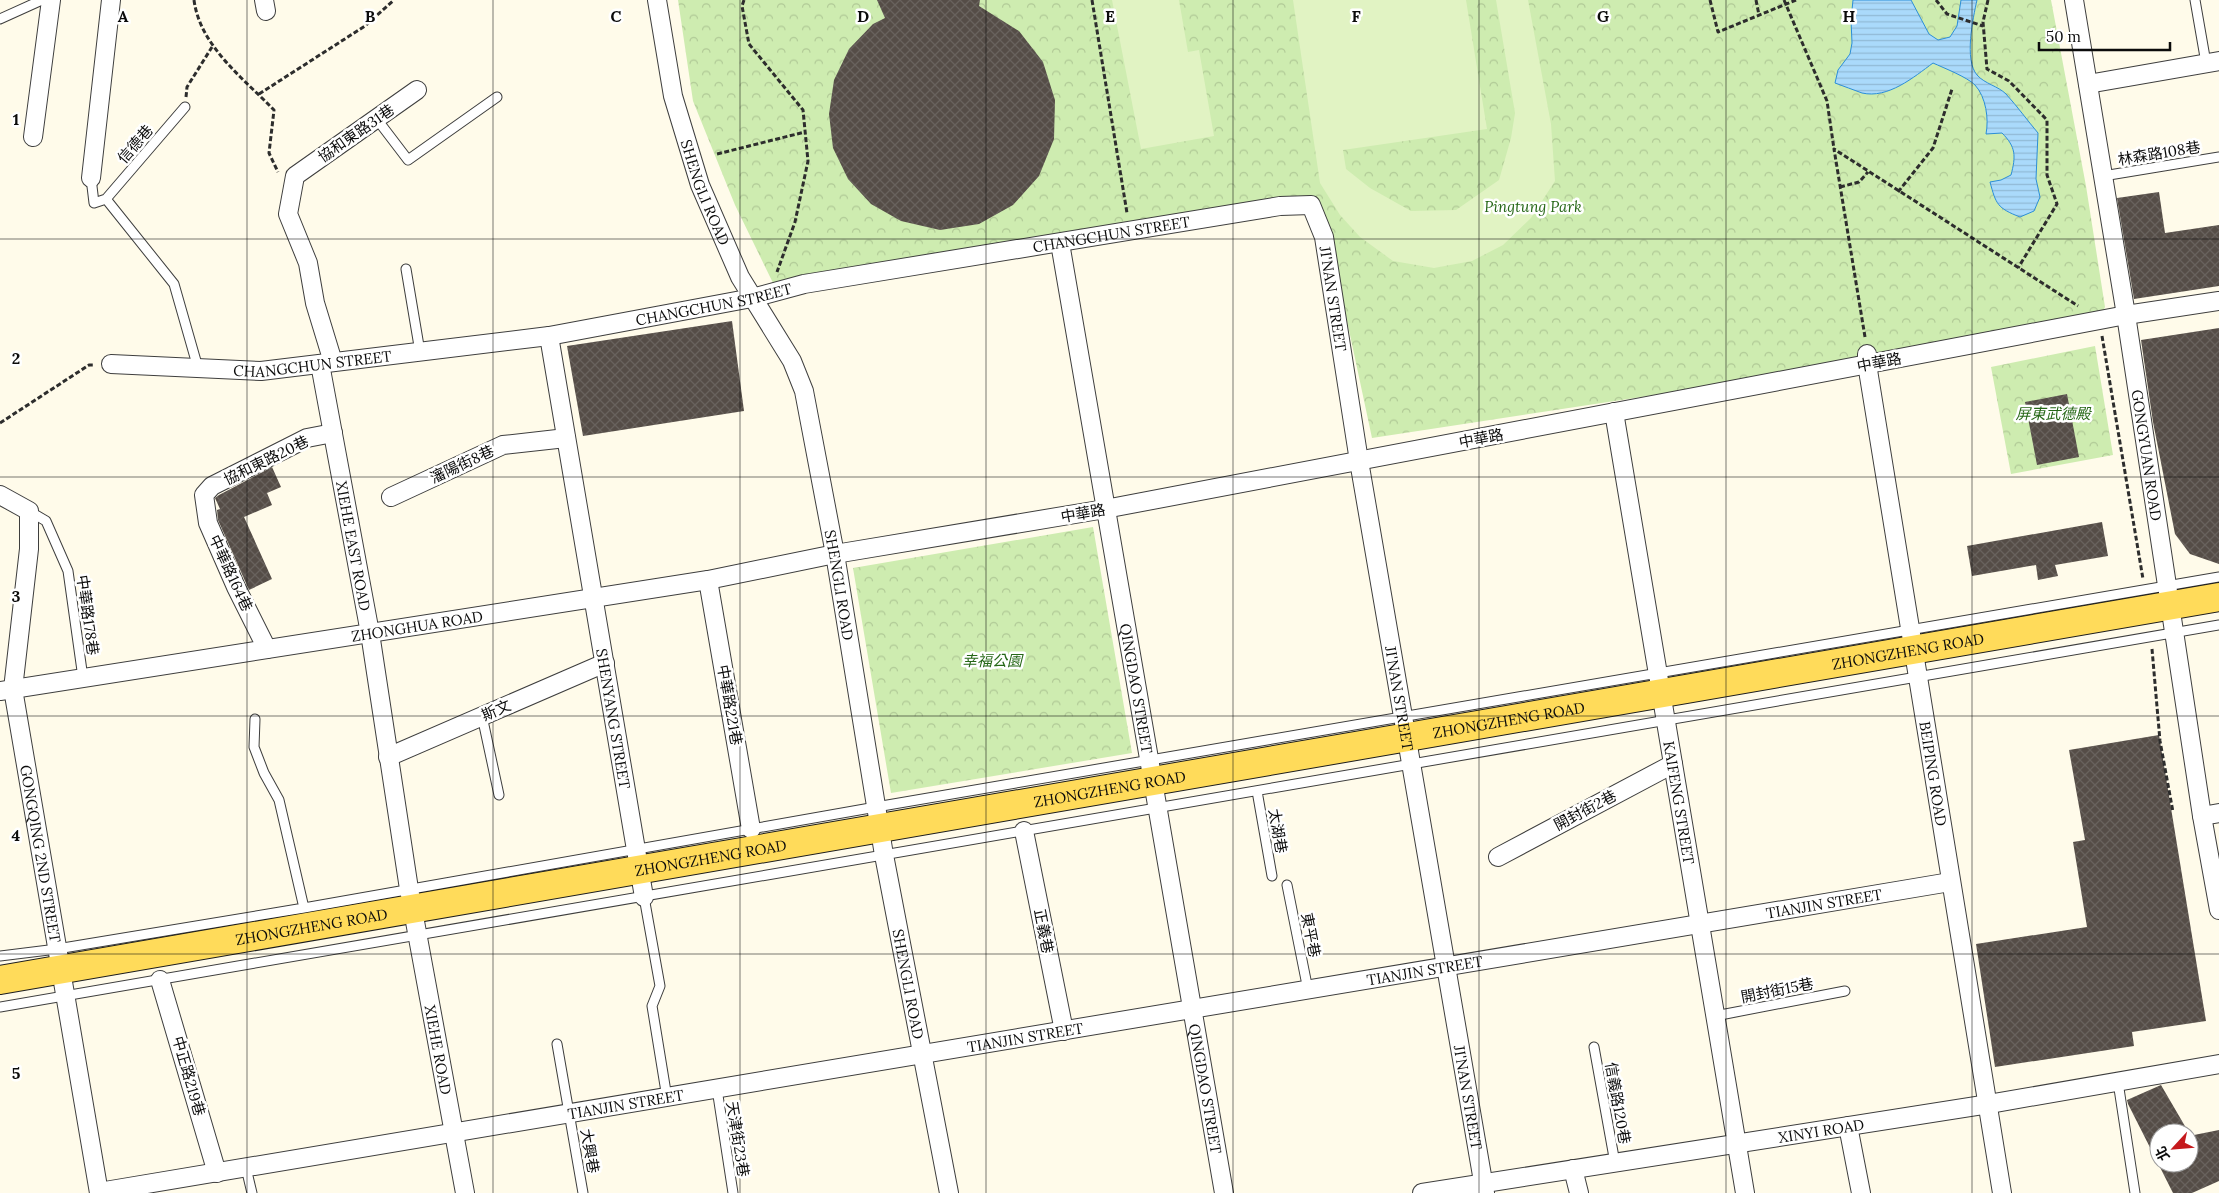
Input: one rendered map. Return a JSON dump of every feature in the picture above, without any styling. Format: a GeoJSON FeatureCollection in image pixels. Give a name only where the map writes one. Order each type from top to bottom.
{"type":"FeatureCollection","features":[{"type":"Feature","properties":{"kind":"main road","name":"ZHONGZHENG ROAD"},"geometry":{"type":"LineString","coordinates":[[0,980],[61,972],[410,898],[878,817],[2169,596],[2219,597]]}},
{"type":"Feature","properties":{"kind":"street"},"geometry":{"type":"LineString","coordinates":[[33,137],[51,0]]}},
{"type":"Feature","properties":{"kind":"street"},"geometry":{"type":"LineString","coordinates":[[91,178],[111,0]]}},
{"type":"Feature","properties":{"kind":"street","name":"SHENGLI ROAD"},"geometry":{"type":"LineString","coordinates":[[658,0],[670,83],[686,143],[710,210],[752,298],[792,360],[801,380],[835,554],[884,855],[949,1193]]}},
{"type":"Feature","properties":{"kind":"street","name":"GONGYUAN ROAD"},"geometry":{"type":"LineString","coordinates":[[2074,0],[2126,315],[2175,633],[2211,814],[2219,910]]}},
{"type":"Feature","properties":{"kind":"street"},"geometry":{"type":"LineString","coordinates":[[2088,84],[2213,62]]}},
{"type":"Feature","properties":{"kind":"street","name":"協和東路31巷"},"geometry":{"type":"LineString","coordinates":[[295,176],[417,90]]}},
{"type":"Feature","properties":{"kind":"street","name":"XIEHE EAST ROAD"},"geometry":{"type":"LineString","coordinates":[[295,176],[288,214],[308,263],[326,363],[333,433],[370,633],[410,898]]}},
{"type":"Feature","properties":{"kind":"street","name":"CHANGCHUN STREET"},"geometry":{"type":"LineString","coordinates":[[112,364],[261,371],[549,336],[752,298],[804,284],[1280,206],[1311,205]]}},
{"type":"Feature","properties":{"kind":"street","name":"JI'NAN STREET"},"geometry":{"type":"LineString","coordinates":[[1311,205],[1324,237],[1360,461],[1484,1188]]}},
{"type":"Feature","properties":{"kind":"street","name":"QINGDAO STREET"},"geometry":{"type":"LineString","coordinates":[[1060,243],[1224,1193]]}},
{"type":"Feature","properties":{"kind":"street"},"geometry":{"type":"LineString","coordinates":[[2126,315],[2219,301]]}},
{"type":"Feature","properties":{"kind":"street","name":"中華路"},"geometry":{"type":"LineString","coordinates":[[835,554],[1105,510],[1614,412],[1867,359],[2126,315]]}},
{"type":"Feature","properties":{"kind":"street","name":"SHENYANG STREET"},"geometry":{"type":"LineString","coordinates":[[549,336],[644,896]]}},
{"type":"Feature","properties":{"kind":"street","name":"BEIPING ROAD"},"geometry":{"type":"LineString","coordinates":[[1867,359],[1950,882],[1989,1104],[2002,1193]]}},
{"type":"Feature","properties":{"kind":"street","name":"KAIFENG STREET"},"geometry":{"type":"LineString","coordinates":[[1614,412],[1745,1193]]}},
{"type":"Feature","properties":{"kind":"street","name":"協和東路20巷"},"geometry":{"type":"LineString","coordinates":[[204,495],[212,486],[307,438],[333,433]]}},
{"type":"Feature","properties":{"kind":"street","name":"瀋陽街8巷"},"geometry":{"type":"LineString","coordinates":[[391,498],[503,445],[566,438]]}},
{"type":"Feature","properties":{"kind":"street","name":"中華路164巷"},"geometry":{"type":"LineString","coordinates":[[204,495],[208,523],[266,649]]}},
{"type":"Feature","properties":{"kind":"street"},"geometry":{"type":"LineString","coordinates":[[0,496],[29,511]]}},
{"type":"Feature","properties":{"kind":"street","name":"GONGQING 2ND STREET"},"geometry":{"type":"LineString","coordinates":[[29,511],[29,549],[6,690],[61,972],[99,1193]]}},
{"type":"Feature","properties":{"kind":"street","name":"ZHONGHUA ROAD"},"geometry":{"type":"LineString","coordinates":[[6,690],[708,580],[835,554]]}},
{"type":"Feature","properties":{"kind":"street","name":"中華路221巷"},"geometry":{"type":"LineString","coordinates":[[708,580],[751,830]]}},
{"type":"Feature","properties":{"kind":"street","name":"斯文"},"geometry":{"type":"LineString","coordinates":[[388,757],[605,663]]}},
{"type":"Feature","properties":{"kind":"street","name":"開封街2巷"},"geometry":{"type":"LineString","coordinates":[[1498,857],[1673,764]]}},
{"type":"Feature","properties":{"kind":"street","name":"正義巷"},"geometry":{"type":"LineString","coordinates":[[1024,831],[1064,1031]]}},
{"type":"Feature","properties":{"kind":"street","name":"TIANJIN STREET"},"geometry":{"type":"LineString","coordinates":[[99,1193],[1950,882]]}},
{"type":"Feature","properties":{"kind":"street","name":"XIEHE ROAD"},"geometry":{"type":"LineString","coordinates":[[410,898],[465,1193]]}},
{"type":"Feature","properties":{"kind":"street","name":"中正路219巷"},"geometry":{"type":"LineString","coordinates":[[160,980],[217,1173]]}},
{"type":"Feature","properties":{"kind":"street","name":"XINYI ROAD"},"geometry":{"type":"LineString","coordinates":[[1422,1193],[1484,1188],[1573,1169],[1989,1104],[2219,1064]]}},
{"type":"Feature","properties":{"kind":"street"},"geometry":{"type":"LineString","coordinates":[[1848,1126],[1861,1193]]}},
{"type":"Feature","properties":{"kind":"street"},"geometry":{"type":"LineString","coordinates":[[1573,1169],[1579,1193]]}},
{"type":"Feature","properties":{"kind":"lane"},"geometry":{"type":"LineString","coordinates":[[0,19],[42,0]]}},
{"type":"Feature","properties":{"kind":"lane"},"geometry":{"type":"LineString","coordinates":[[2195,0],[2213,62]]}},
{"type":"Feature","properties":{"kind":"lane"},"geometry":{"type":"LineString","coordinates":[[376,118],[408,160],[496,97]]}},
{"type":"Feature","properties":{"kind":"lane","name":"信德巷"},"geometry":{"type":"LineString","coordinates":[[106,199],[185,107]]}},
{"type":"Feature","properties":{"kind":"lane","name":"林森路108巷"},"geometry":{"type":"LineString","coordinates":[[2103,176],[2219,157]]}},
{"type":"Feature","properties":{"kind":"lane"},"geometry":{"type":"LineString","coordinates":[[91,178],[94,203],[106,199],[174,284],[198,368]]}},
{"type":"Feature","properties":{"kind":"lane"},"geometry":{"type":"LineString","coordinates":[[406,269],[420,352]]}},
{"type":"Feature","properties":{"kind":"lane","name":"中華路178巷"},"geometry":{"type":"LineString","coordinates":[[29,511],[46,521],[68,571],[83,678]]}},
{"type":"Feature","properties":{"kind":"lane","name":"ZHONGZHENG ROAD"},"geometry":{"type":"LineString","coordinates":[[1911,640],[2145,589],[2169,596],[2219,577]]}},
{"type":"Feature","properties":{"kind":"lane","name":"ZHONGZHENG ROAD"},"geometry":{"type":"LineString","coordinates":[[0,956],[61,972],[160,980],[2219,625]]}},
{"type":"Feature","properties":{"kind":"lane"},"geometry":{"type":"LineString","coordinates":[[482,716],[499,795]]}},
{"type":"Feature","properties":{"kind":"lane"},"geometry":{"type":"LineString","coordinates":[[255,719],[254,747],[264,773],[279,800],[304,908]]}},
{"type":"Feature","properties":{"kind":"lane","name":"太湖巷"},"geometry":{"type":"LineString","coordinates":[[1257,791],[1272,876]]}},
{"type":"Feature","properties":{"kind":"lane","name":"ZHONGZHENG ROAD"},"geometry":{"type":"LineString","coordinates":[[638,859],[751,830],[878,817]]}},
{"type":"Feature","properties":{"kind":"lane","name":"東平巷"},"geometry":{"type":"LineString","coordinates":[[1287,886],[1308,990]]}},
{"type":"Feature","properties":{"kind":"lane","name":"SHENYANG STREET"},"geometry":{"type":"LineString","coordinates":[[644,896],[660,986],[652,1006],[666,1098]]}},
{"type":"Feature","properties":{"kind":"lane","name":"ZHONGZHENG ROAD"},"geometry":{"type":"LineString","coordinates":[[0,1008],[61,972],[304,908],[410,898]]}},
{"type":"Feature","properties":{"kind":"lane","name":"開封街15巷"},"geometry":{"type":"LineString","coordinates":[[1715,1016],[1845,991]]}},
{"type":"Feature","properties":{"kind":"lane","name":"大興巷"},"geometry":{"type":"LineString","coordinates":[[557,1044],[583,1193]]}},
{"type":"Feature","properties":{"kind":"lane","name":"信義路120巷"},"geometry":{"type":"LineString","coordinates":[[1594,1048],[1615,1163]]}},
{"type":"Feature","properties":{"kind":"lane"},"geometry":{"type":"LineString","coordinates":[[2118,1082],[2135,1193]]}},
{"type":"Feature","properties":{"kind":"lane","name":"天津街23巷"},"geometry":{"type":"LineString","coordinates":[[717,1090],[733,1193]]}},
{"type":"Feature","properties":{"kind":"lane"},"geometry":{"type":"LineString","coordinates":[[246,1168],[252,1193]]}},
{"type":"Feature","properties":{"kind":"path"},"geometry":{"type":"LineString","coordinates":[[194,0],[200,24],[212,47],[274,110],[269,152],[279,173],[295,176]]}},
{"type":"Feature","properties":{"kind":"path"},"geometry":{"type":"LineString","coordinates":[[259,94],[366,26],[394,0]]}},
{"type":"Feature","properties":{"kind":"path"},"geometry":{"type":"LineString","coordinates":[[744,0],[742,6],[749,44],[803,110],[808,161],[796,222],[777,272]]}},
{"type":"Feature","properties":{"kind":"path"},"geometry":{"type":"LineString","coordinates":[[1092,0],[1128,217]]}},
{"type":"Feature","properties":{"kind":"path"},"geometry":{"type":"LineString","coordinates":[[1710,0],[1718,32],[1796,0]]}},
{"type":"Feature","properties":{"kind":"path"},"geometry":{"type":"LineString","coordinates":[[1756,0],[1759,16]]}},
{"type":"Feature","properties":{"kind":"path"},"geometry":{"type":"LineString","coordinates":[[1784,0],[1828,101],[1867,359]]}},
{"type":"Feature","properties":{"kind":"path"},"geometry":{"type":"LineString","coordinates":[[1936,0],[1947,14],[1983,26]]}},
{"type":"Feature","properties":{"kind":"path"},"geometry":{"type":"LineString","coordinates":[[1988,0],[1983,26],[1987,69],[2009,81],[2047,120],[2047,175],[2057,204],[2018,268]]}},
{"type":"Feature","properties":{"kind":"path"},"geometry":{"type":"LineString","coordinates":[[185,107],[187,87],[212,47]]}},
{"type":"Feature","properties":{"kind":"path"},"geometry":{"type":"LineString","coordinates":[[1898,192],[1933,148],[1952,89]]}},
{"type":"Feature","properties":{"kind":"path"},"geometry":{"type":"LineString","coordinates":[[718,154],[770,139],[805,132]]}},
{"type":"Feature","properties":{"kind":"path"},"geometry":{"type":"LineString","coordinates":[[1834,149],[2099,320],[2145,589]]}},
{"type":"Feature","properties":{"kind":"path"},"geometry":{"type":"LineString","coordinates":[[1840,187],[1859,182],[1868,172]]}},
{"type":"Feature","properties":{"kind":"path"},"geometry":{"type":"LineString","coordinates":[[0,423],[89,366],[112,364]]}},
{"type":"Feature","properties":{"kind":"path"},"geometry":{"type":"LineString","coordinates":[[2151,637],[2160,741],[2173,812]]}},
{"type":"Feature","properties":{"kind":"green space","name":"Pingtung Park"},"geometry":{"type":"Polygon","coordinates":[[[678,0],[2051,0],[2086,186],[2105,307],[2099,320],[1661,394],[1372,438],[1327,227],[1314,199],[1301,196],[774,285],[735,205],[693,101],[678,0]]]}},
{"type":"Feature","properties":{"kind":"green space"},"geometry":{"type":"Polygon","coordinates":[[[1112,0],[1179,0],[1188,52],[1199,50],[1214,136],[1141,149],[1112,0]]]}},
{"type":"Feature","properties":{"kind":"green space"},"geometry":{"type":"Polygon","coordinates":[[[1293,0],[1466,0],[1487,129],[1343,150],[1346,169],[1370,188],[1411,211],[1456,210],[1499,180],[1511,138],[1515,113],[1496,0],[1528,0],[1551,124],[1555,181],[1531,218],[1503,245],[1472,261],[1434,268],[1393,261],[1360,237],[1340,215],[1320,183],[1293,0]]]}},
{"type":"Feature","properties":{"kind":"green space","name":"屏東武德殿"},"geometry":{"type":"Polygon","coordinates":[[[2095,346],[2113,455],[2011,474],[1991,367],[2095,346]]]}},
{"type":"Feature","properties":{"kind":"green space","name":"幸福公園"},"geometry":{"type":"Polygon","coordinates":[[[1093,527],[1132,753],[891,793],[853,568],[1093,527]]]}},
{"type":"Feature","properties":{"kind":"water"},"geometry":{"type":"Polygon","coordinates":[[[1853,0],[1911,0],[1929,34],[1938,40],[1950,37],[1957,26],[1961,0],[1977,0],[1973,17],[1970,49],[1973,68],[1980,78],[2006,94],[2038,133],[2036,179],[2040,197],[2034,211],[2020,217],[2006,211],[1996,200],[1990,182],[2001,180],[2011,175],[2014,152],[2002,133],[1986,134],[1987,115],[1982,96],[1975,85],[1967,79],[1933,63],[1900,86],[1881,93],[1862,93],[1835,83],[1838,70],[1850,54],[1853,0]]]}},
{"type":"Feature","properties":{"kind":"building"},"geometry":{"type":"Polygon","coordinates":[[[877,0],[980,0],[979,6],[1019,31],[1043,62],[1055,100],[1054,139],[1039,176],[1013,205],[979,224],[940,230],[901,221],[871,204],[848,179],[833,148],[829,114],[834,80],[849,49],[873,24],[885,18],[877,0]]]}},
{"type":"Feature","properties":{"kind":"building"},"geometry":{"type":"Polygon","coordinates":[[[2159,192],[2165,233],[2219,225],[2219,286],[2134,299],[2117,198],[2159,192]]]}},
{"type":"Feature","properties":{"kind":"building"},"geometry":{"type":"Polygon","coordinates":[[[732,321],[744,411],[583,436],[567,346],[732,321]]]}},
{"type":"Feature","properties":{"kind":"building"},"geometry":{"type":"Polygon","coordinates":[[[2219,328],[2219,564],[2190,554],[2175,534],[2153,422],[2141,340],[2219,328]]]}},
{"type":"Feature","properties":{"kind":"building","name":"屏東武德殿"},"geometry":{"type":"Polygon","coordinates":[[[2067,394],[2079,457],[2037,465],[2025,402],[2067,394]]]}},
{"type":"Feature","properties":{"kind":"building"},"geometry":{"type":"Polygon","coordinates":[[[272,467],[281,487],[267,493],[272,505],[244,517],[272,579],[249,590],[218,520],[217,510],[220,509],[215,498],[272,467]]]}},
{"type":"Feature","properties":{"kind":"building"},"geometry":{"type":"Polygon","coordinates":[[[2102,522],[2108,556],[2055,565],[2058,576],[2038,580],[2036,565],[1972,576],[1967,546],[2102,522]]]}},
{"type":"Feature","properties":{"kind":"building"},"geometry":{"type":"Polygon","coordinates":[[[2159,735],[2206,1021],[2132,1032],[2134,1046],[1995,1067],[1976,944],[2087,927],[2073,842],[2085,840],[2069,750],[2159,735]]]}},
{"type":"Feature","properties":{"kind":"building"},"geometry":{"type":"Polygon","coordinates":[[[2161,1085],[2183,1123],[2149,1123],[2149,1146],[2127,1100],[2161,1085]]]}},
{"type":"Feature","properties":{"kind":"building"},"geometry":{"type":"Polygon","coordinates":[[[2219,1130],[2219,1181],[2192,1193],[2173,1193],[2163,1173],[2199,1173],[2199,1134],[2219,1130]]]}}]}
